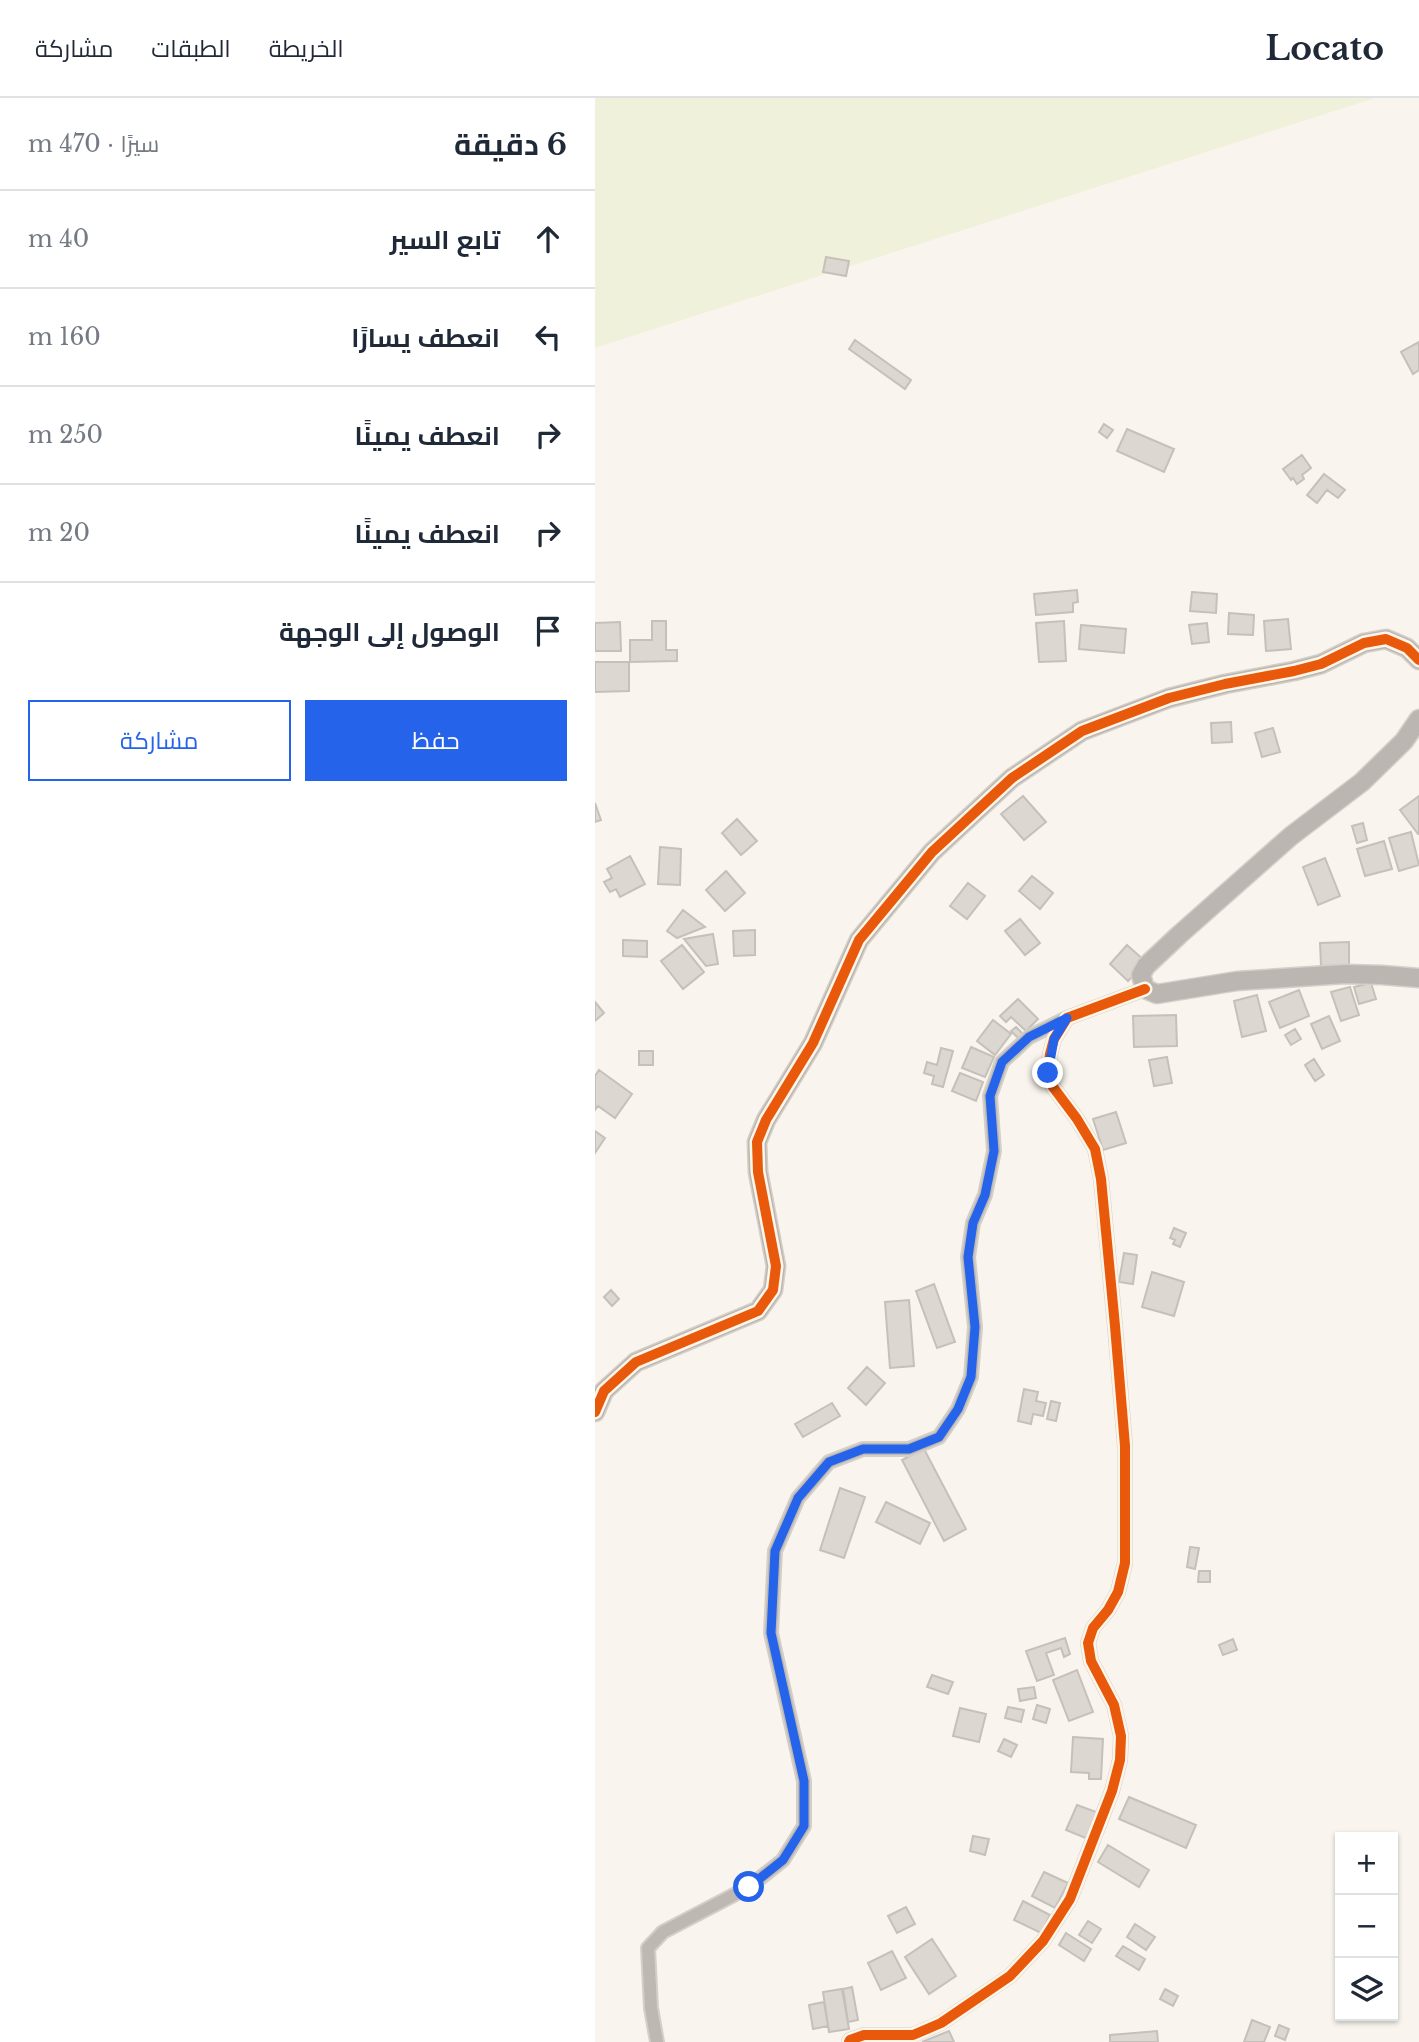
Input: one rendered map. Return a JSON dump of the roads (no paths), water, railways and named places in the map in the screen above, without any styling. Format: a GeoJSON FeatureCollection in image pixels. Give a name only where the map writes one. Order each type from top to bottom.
{"type":"FeatureCollection","features":[{"type":"Feature","properties":{"kind":"street"},"geometry":{"type":"LineString","coordinates":[[595,1412],[604,1391],[636,1362],[758,1311],[773,1290],[776,1266],[758,1172],[757,1142],[766,1121],[813,1043],[859,940],[932,852],[1012,778],[1083,731],[1170,698],[1321,664],[1364,643],[1386,639],[1408,648],[1419,660]]}},
{"type":"Feature","properties":{"kind":"street"},"geometry":{"type":"LineString","coordinates":[[1145,989],[1141,975],[1146,966],[1291,836],[1362,782],[1404,741],[1419,719]]}},
{"type":"Feature","properties":{"kind":"street"},"geometry":{"type":"LineString","coordinates":[[657,2042],[649,1982],[648,1948],[663,1932],[749,1887],[766,1874],[783,1860],[804,1826],[804,1781],[771,1633],[775,1551],[798,1498],[829,1462],[863,1449],[909,1449],[939,1437],[958,1409],[971,1377],[975,1327],[968,1257],[973,1223],[985,1195],[994,1151],[990,1096],[1002,1062],[1029,1037],[1067,1018],[1145,989],[1157,994],[1237,981],[1345,974],[1419,978]]}},
{"type":"Feature","properties":{"kind":"street"},"geometry":{"type":"LineString","coordinates":[[849,2042],[850,2039],[864,2035],[913,2035],[941,2023],[1010,1976],[1043,1941],[1070,1899],[1112,1791],[1120,1760],[1121,1736],[1114,1705],[1091,1661],[1088,1643],[1093,1628],[1118,1592],[1125,1563],[1125,1446],[1101,1179],[1095,1149],[1053,1087],[1048,1073],[1054,1039],[1067,1018]]}}]}
